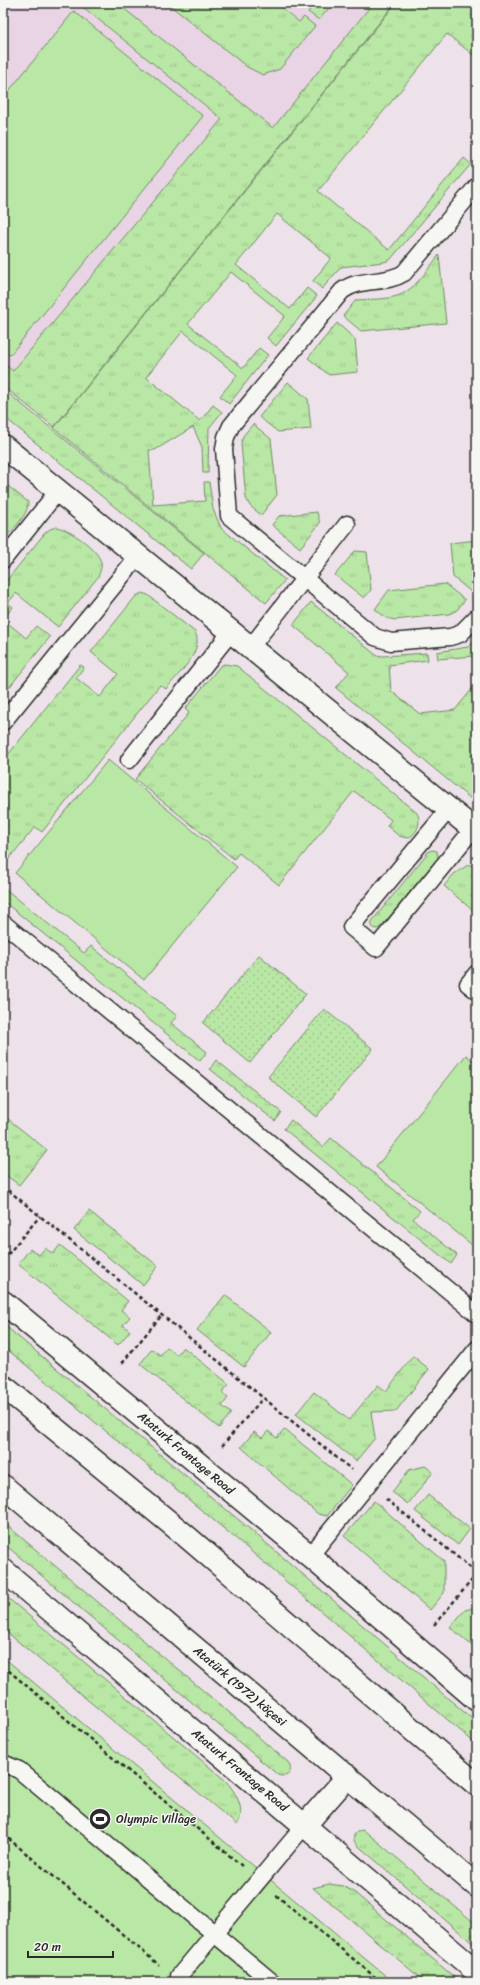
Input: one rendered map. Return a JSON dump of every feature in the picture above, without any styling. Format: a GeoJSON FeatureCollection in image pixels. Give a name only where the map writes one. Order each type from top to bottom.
{"type":"FeatureCollection","features":[{"type":"Feature","properties":{"kind":"street"},"geometry":{"type":"LineString","coordinates":[[3,446],[475,831]]}},
{"type":"Feature","properties":{"kind":"street","name":"Ataturk Frontage Road"},"geometry":{"type":"LineString","coordinates":[[3,1302],[310,1556],[477,1700]]}},
{"type":"Feature","properties":{"kind":"street"},"geometry":{"type":"LineString","coordinates":[[3,1386],[192,1541],[477,1785]]}},
{"type":"Feature","properties":{"kind":"street","name":"Atatürk (1972) köçesi"},"geometry":{"type":"LineString","coordinates":[[3,1486],[477,1886]]}},
{"type":"Feature","properties":{"kind":"street","name":"Ataturk Frontage Road"},"geometry":{"type":"LineString","coordinates":[[3,1570],[477,1972]]}},
{"type":"Feature","properties":{"kind":"street"},"geometry":{"type":"LineString","coordinates":[[305,1825],[348,1776]]}},
{"type":"Feature","properties":{"kind":"lane"},"geometry":{"type":"LineString","coordinates":[[477,186],[404,273],[396,278],[387,280],[354,284],[342,291],[231,426],[226,437],[224,449],[229,516],[375,637],[382,641],[391,642],[460,634],[477,617]]}},
{"type":"Feature","properties":{"kind":"lane"},"geometry":{"type":"LineString","coordinates":[[3,560],[58,491]]}},
{"type":"Feature","properties":{"kind":"lane"},"geometry":{"type":"LineString","coordinates":[[250,648],[347,524]]}},
{"type":"Feature","properties":{"kind":"lane"},"geometry":{"type":"LineString","coordinates":[[3,722],[138,556]]}},
{"type":"Feature","properties":{"kind":"lane"},"geometry":{"type":"LineString","coordinates":[[129,760],[231,632]]}},
{"type":"Feature","properties":{"kind":"lane"},"geometry":{"type":"LineString","coordinates":[[449,809],[351,927],[376,948],[475,831]]}},
{"type":"Feature","properties":{"kind":"lane"},"geometry":{"type":"LineString","coordinates":[[3,923],[477,1314]]}},
{"type":"Feature","properties":{"kind":"lane"},"geometry":{"type":"LineString","coordinates":[[477,973],[468,984],[477,991]]}},
{"type":"Feature","properties":{"kind":"lane"},"geometry":{"type":"LineString","coordinates":[[310,1556],[477,1350]]}},
{"type":"Feature","properties":{"kind":"lane"},"geometry":{"type":"LineString","coordinates":[[3,1763],[19,1770],[272,1982]]}},
{"type":"Feature","properties":{"kind":"lane"},"geometry":{"type":"LineString","coordinates":[[179,1976],[305,1825]]}},
{"type":"Feature","properties":{"kind":"path"},"geometry":{"type":"LineString","coordinates":[[3,1186],[477,1574],[434,1625]]}},
{"type":"Feature","properties":{"kind":"path"},"geometry":{"type":"LineString","coordinates":[[3,1260],[40,1216]]}},
{"type":"Feature","properties":{"kind":"path"},"geometry":{"type":"LineString","coordinates":[[122,1363],[162,1316]]}},
{"type":"Feature","properties":{"kind":"path"},"geometry":{"type":"LineString","coordinates":[[222,1446],[263,1398]]}},
{"type":"Feature","properties":{"kind":"path"},"geometry":{"type":"LineString","coordinates":[[3,1666],[380,1982]]}},
{"type":"Feature","properties":{"kind":"path"},"geometry":{"type":"LineString","coordinates":[[3,1834],[161,1967]]}},
{"type":"Feature","properties":{"kind":"shaded area"},"geometry":{"type":"Polygon","coordinates":[[[3,3],[396,3],[54,428],[3,386],[3,3]]]}},
{"type":"Feature","properties":{"kind":"green space"},"geometry":{"type":"Polygon","coordinates":[[[78,3],[117,3],[273,128],[373,3],[395,3],[54,427],[3,386],[3,363],[13,371],[222,119],[78,3]]]}},
{"type":"Feature","properties":{"kind":"green space"},"geometry":{"type":"Polygon","coordinates":[[[167,3],[276,3],[299,22],[304,17],[315,26],[280,69],[263,75],[247,67],[167,3]]]}},
{"type":"Feature","properties":{"kind":"green space"},"geometry":{"type":"Polygon","coordinates":[[[315,3],[333,3],[319,20],[308,12],[315,3]]]}},
{"type":"Feature","properties":{"kind":"green space"},"geometry":{"type":"Polygon","coordinates":[[[396,3],[477,3],[477,58],[447,34],[318,191],[389,250],[464,158],[471,164],[390,260],[341,267],[322,289],[313,281],[331,258],[277,214],[236,265],[290,309],[307,288],[317,296],[276,346],[267,338],[285,316],[231,272],[188,324],[243,368],[259,348],[268,355],[229,404],[220,396],[237,375],[183,331],[146,377],[200,421],[213,405],[222,412],[209,428],[208,473],[203,473],[202,447],[193,427],[155,450],[149,450],[153,505],[205,501],[204,482],[209,482],[213,509],[221,528],[285,580],[266,603],[54,428],[396,3]]]}},
{"type":"Feature","properties":{"kind":"green space"},"geometry":{"type":"Polygon","coordinates":[[[74,11],[203,116],[10,355],[3,350],[3,98],[74,11]]]}},
{"type":"Feature","properties":{"kind":"green space"},"geometry":{"type":"Polygon","coordinates":[[[439,255],[446,323],[361,331],[343,316],[356,300],[387,298],[403,293],[415,285],[439,255]]]}},
{"type":"Feature","properties":{"kind":"green space"},"geometry":{"type":"Polygon","coordinates":[[[337,323],[355,339],[358,372],[329,375],[308,358],[337,323]]]}},
{"type":"Feature","properties":{"kind":"green space"},"geometry":{"type":"Polygon","coordinates":[[[288,382],[308,399],[311,429],[278,432],[259,417],[288,382]]]}},
{"type":"Feature","properties":{"kind":"green space"},"geometry":{"type":"Polygon","coordinates":[[[3,389],[204,553],[191,569],[3,416],[3,389]]]}},
{"type":"Feature","properties":{"kind":"green space"},"geometry":{"type":"Polygon","coordinates":[[[253,424],[271,439],[277,495],[261,515],[250,506],[246,498],[241,444],[243,436],[253,424]]]}},
{"type":"Feature","properties":{"kind":"green space"},"geometry":{"type":"Polygon","coordinates":[[[3,482],[28,502],[28,507],[23,517],[3,540],[3,482]]]}},
{"type":"Feature","properties":{"kind":"green space"},"geometry":{"type":"Polygon","coordinates":[[[317,512],[320,523],[300,548],[272,525],[279,516],[317,512]]]}},
{"type":"Feature","properties":{"kind":"green space"},"geometry":{"type":"Polygon","coordinates":[[[57,527],[69,532],[82,540],[94,551],[101,562],[98,577],[58,627],[16,593],[8,603],[13,607],[3,619],[3,585],[44,534],[50,529],[57,527]]]}},
{"type":"Feature","properties":{"kind":"green space"},"geometry":{"type":"Polygon","coordinates":[[[477,540],[477,585],[471,592],[453,577],[450,543],[477,540]]]}},
{"type":"Feature","properties":{"kind":"green space"},"geometry":{"type":"Polygon","coordinates":[[[355,551],[367,552],[371,590],[364,598],[335,575],[355,551]]]}},
{"type":"Feature","properties":{"kind":"green space"},"geometry":{"type":"Polygon","coordinates":[[[445,584],[465,600],[457,610],[449,614],[395,620],[386,618],[375,609],[389,590],[445,584]]]}},
{"type":"Feature","properties":{"kind":"green space"},"geometry":{"type":"Polygon","coordinates":[[[142,593],[148,595],[195,632],[197,639],[193,655],[183,670],[166,689],[160,685],[42,832],[35,827],[3,866],[3,761],[80,665],[84,667],[76,678],[100,697],[118,674],[91,652],[136,596],[142,593]]]}},
{"type":"Feature","properties":{"kind":"green space"},"geometry":{"type":"Polygon","coordinates":[[[311,602],[376,655],[383,656],[427,653],[428,660],[389,665],[391,691],[420,714],[455,710],[477,683],[477,804],[336,688],[349,672],[293,625],[311,602]]]}},
{"type":"Feature","properties":{"kind":"green space"},"geometry":{"type":"Polygon","coordinates":[[[3,619],[26,638],[36,626],[50,637],[3,695],[3,619]]]}},
{"type":"Feature","properties":{"kind":"green space"},"geometry":{"type":"Polygon","coordinates":[[[477,640],[477,681],[474,656],[438,659],[437,652],[468,647],[477,640]]]}},
{"type":"Feature","properties":{"kind":"green space"},"geometry":{"type":"Polygon","coordinates":[[[224,664],[237,666],[417,813],[419,824],[416,831],[407,838],[399,836],[387,826],[391,820],[354,791],[279,885],[239,853],[234,859],[135,779],[189,713],[185,709],[220,666],[224,664]]]}},
{"type":"Feature","properties":{"kind":"green space"},"geometry":{"type":"Polygon","coordinates":[[[108,760],[237,867],[144,980],[15,873],[108,760]]]}},
{"type":"Feature","properties":{"kind":"green space"},"geometry":{"type":"Polygon","coordinates":[[[429,851],[437,851],[438,858],[381,927],[377,929],[373,928],[371,924],[373,920],[429,851]]]}},
{"type":"Feature","properties":{"kind":"green space"},"geometry":{"type":"Polygon","coordinates":[[[468,865],[477,865],[477,914],[444,886],[454,874],[468,865]]]}},
{"type":"Feature","properties":{"kind":"green space"},"geometry":{"type":"Polygon","coordinates":[[[3,887],[84,953],[91,946],[177,1016],[171,1023],[207,1052],[200,1061],[3,901],[3,887]]]}},
{"type":"Feature","properties":{"kind":"green space"},"geometry":{"type":"Polygon","coordinates":[[[259,955],[306,994],[250,1063],[203,1023],[259,955]]]}},
{"type":"Feature","properties":{"kind":"green space"},"geometry":{"type":"Polygon","coordinates":[[[324,1009],[373,1049],[316,1117],[268,1077],[324,1009]]]}},
{"type":"Feature","properties":{"kind":"green space"},"geometry":{"type":"Polygon","coordinates":[[[466,1055],[477,1064],[477,1249],[376,1167],[466,1055]]]}},
{"type":"Feature","properties":{"kind":"green space"},"geometry":{"type":"Polygon","coordinates":[[[216,1060],[281,1112],[275,1121],[210,1069],[216,1060]]]}},
{"type":"Feature","properties":{"kind":"green space"},"geometry":{"type":"Polygon","coordinates":[[[3,1115],[47,1150],[19,1185],[3,1173],[3,1115]]]}},
{"type":"Feature","properties":{"kind":"green space"},"geometry":{"type":"Polygon","coordinates":[[[291,1120],[323,1147],[331,1138],[420,1211],[413,1219],[457,1255],[451,1264],[284,1129],[291,1120]]]}},
{"type":"Feature","properties":{"kind":"green space"},"geometry":{"type":"Polygon","coordinates":[[[89,1211],[158,1266],[143,1285],[74,1230],[89,1211]]]}},
{"type":"Feature","properties":{"kind":"green space"},"geometry":{"type":"Polygon","coordinates":[[[60,1245],[128,1301],[121,1310],[130,1317],[123,1325],[130,1331],[118,1345],[18,1264],[30,1249],[39,1255],[45,1248],[53,1254],[60,1245]]]}},
{"type":"Feature","properties":{"kind":"green space"},"geometry":{"type":"Polygon","coordinates":[[[225,1295],[271,1332],[244,1367],[197,1330],[225,1295]]]}},
{"type":"Feature","properties":{"kind":"green space"},"geometry":{"type":"Polygon","coordinates":[[[3,1324],[251,1530],[477,1723],[477,1745],[240,1542],[3,1346],[3,1324]]]}},
{"type":"Feature","properties":{"kind":"green space"},"geometry":{"type":"Polygon","coordinates":[[[167,1347],[177,1355],[183,1347],[229,1384],[222,1393],[228,1398],[222,1406],[231,1413],[219,1428],[140,1364],[152,1349],[160,1355],[167,1347]]]}},
{"type":"Feature","properties":{"kind":"green space"},"geometry":{"type":"Polygon","coordinates":[[[413,1356],[429,1369],[396,1411],[371,1412],[375,1438],[356,1461],[296,1414],[314,1392],[349,1420],[378,1385],[386,1391],[413,1356]]]}},
{"type":"Feature","properties":{"kind":"green space"},"geometry":{"type":"Polygon","coordinates":[[[284,1429],[352,1485],[327,1516],[318,1514],[241,1447],[254,1432],[262,1438],[268,1431],[277,1438],[284,1429]]]}},
{"type":"Feature","properties":{"kind":"green space"},"geometry":{"type":"Polygon","coordinates":[[[425,1466],[433,1472],[408,1504],[392,1492],[409,1470],[425,1466]]]}},
{"type":"Feature","properties":{"kind":"green space"},"geometry":{"type":"Polygon","coordinates":[[[428,1495],[470,1529],[458,1545],[415,1511],[428,1495]]]}},
{"type":"Feature","properties":{"kind":"green space"},"geometry":{"type":"Polygon","coordinates":[[[374,1501],[444,1561],[444,1593],[430,1610],[344,1536],[374,1501]]]}},
{"type":"Feature","properties":{"kind":"green space"},"geometry":{"type":"Polygon","coordinates":[[[3,1522],[288,1762],[290,1765],[289,1773],[285,1776],[278,1775],[3,1543],[3,1522]]]}},
{"type":"Feature","properties":{"kind":"green space"},"geometry":{"type":"Polygon","coordinates":[[[3,1594],[225,1780],[236,1795],[240,1807],[240,1819],[237,1825],[3,1629],[3,1594]]]}},
{"type":"Feature","properties":{"kind":"green space"},"geometry":{"type":"Polygon","coordinates":[[[477,1607],[477,1650],[450,1627],[465,1610],[477,1607]]]}},
{"type":"Feature","properties":{"kind":"green space","name":"Olympic Village"},"geometry":{"type":"Polygon","coordinates":[[[3,1657],[393,1982],[3,1982],[3,1657]]]}},
{"type":"Feature","properties":{"kind":"green space"},"geometry":{"type":"Polygon","coordinates":[[[362,1830],[477,1925],[477,1947],[356,1844],[354,1835],[362,1830]]]}},
{"type":"Feature","properties":{"kind":"green space"},"geometry":{"type":"Polygon","coordinates":[[[329,1884],[343,1886],[355,1893],[460,1982],[425,1982],[313,1888],[329,1884]]]}},
{"type":"Feature","properties":{"kind":"place","name":"Olympic Village"},"geometry":{"type":"Point","coordinates":[100,1819]}}]}
